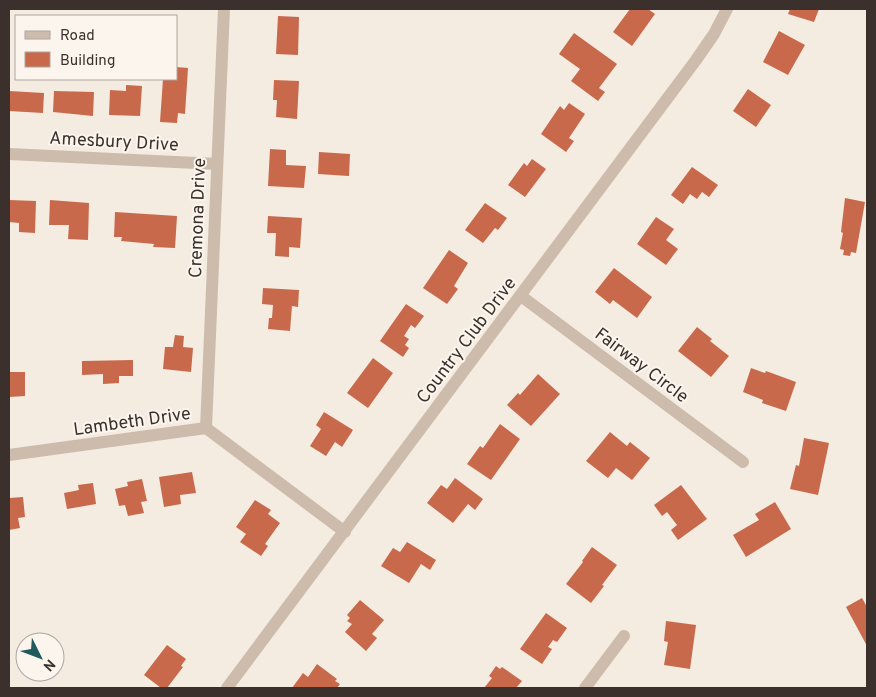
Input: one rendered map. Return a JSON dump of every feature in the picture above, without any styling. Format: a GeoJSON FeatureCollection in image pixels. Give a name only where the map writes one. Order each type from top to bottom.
{"type":"FeatureCollection","features":[{"type":"Feature","properties":{"kind":"street","name":"Cremona Drive"},"geometry":{"type":"LineString","coordinates":[[206,428],[224,9]]}},
{"type":"Feature","properties":{"kind":"street","name":"Country Club Drive"},"geometry":{"type":"LineString","coordinates":[[227,688],[696,60],[714,34],[726,9]]}},
{"type":"Feature","properties":{"kind":"street","name":"Amesbury Drive"},"geometry":{"type":"LineString","coordinates":[[9,154],[217,164]]}},
{"type":"Feature","properties":{"kind":"street","name":"Fairway Circle"},"geometry":{"type":"LineString","coordinates":[[521,296],[743,462]]}},
{"type":"Feature","properties":{"kind":"street","name":"Lambeth Drive"},"geometry":{"type":"LineString","coordinates":[[9,456],[206,428],[345,532]]}},
{"type":"Feature","properties":{"kind":"street"},"geometry":{"type":"LineString","coordinates":[[585,688],[624,636]]}},
{"type":"Feature","properties":{"kind":"building"},"geometry":{"type":"Polygon","coordinates":[[[630,9],[648,9],[655,14],[632,46],[613,32],[630,9]]]}},
{"type":"Feature","properties":{"kind":"building"},"geometry":{"type":"Polygon","coordinates":[[[790,9],[819,9],[814,22],[788,14],[790,9]]]}},
{"type":"Feature","properties":{"kind":"building"},"geometry":{"type":"Polygon","coordinates":[[[278,16],[299,17],[298,55],[276,54],[278,16]]]}},
{"type":"Feature","properties":{"kind":"building"},"geometry":{"type":"Polygon","coordinates":[[[779,31],[805,45],[788,75],[763,62],[779,31]]]}},
{"type":"Feature","properties":{"kind":"building"},"geometry":{"type":"Polygon","coordinates":[[[574,33],[617,64],[599,88],[605,92],[598,101],[571,81],[580,69],[559,54],[574,33]]]}},
{"type":"Feature","properties":{"kind":"building"},"geometry":{"type":"Polygon","coordinates":[[[178,67],[188,68],[185,114],[178,113],[177,123],[160,122],[163,80],[178,80],[178,67]]]}},
{"type":"Feature","properties":{"kind":"building"},"geometry":{"type":"Polygon","coordinates":[[[274,80],[299,81],[297,119],[276,117],[277,100],[273,100],[274,80]]]}},
{"type":"Feature","properties":{"kind":"building"},"geometry":{"type":"Polygon","coordinates":[[[126,85],[142,86],[140,116],[109,115],[110,90],[126,91],[126,85]]]}},
{"type":"Feature","properties":{"kind":"building"},"geometry":{"type":"Polygon","coordinates":[[[748,89],[771,105],[756,127],[733,111],[748,89]]]}},
{"type":"Feature","properties":{"kind":"building"},"geometry":{"type":"Polygon","coordinates":[[[9,91],[44,93],[43,113],[9,111],[9,91]]]}},
{"type":"Feature","properties":{"kind":"building"},"geometry":{"type":"Polygon","coordinates":[[[54,91],[94,92],[93,116],[53,112],[54,91]]]}},
{"type":"Feature","properties":{"kind":"building"},"geometry":{"type":"Polygon","coordinates":[[[569,103],[585,114],[569,138],[574,141],[566,152],[541,134],[560,106],[564,110],[569,103]]]}},
{"type":"Feature","properties":{"kind":"building"},"geometry":{"type":"Polygon","coordinates":[[[270,149],[286,150],[286,165],[306,166],[304,188],[268,186],[270,149]]]}},
{"type":"Feature","properties":{"kind":"building"},"geometry":{"type":"Polygon","coordinates":[[[319,152],[350,154],[349,176],[318,174],[319,152]]]}},
{"type":"Feature","properties":{"kind":"building"},"geometry":{"type":"Polygon","coordinates":[[[532,159],[546,169],[525,197],[508,185],[524,163],[527,166],[532,159]]]}},
{"type":"Feature","properties":{"kind":"building"},"geometry":{"type":"Polygon","coordinates":[[[692,167],[718,185],[709,197],[702,192],[697,199],[690,194],[683,204],[671,195],[692,167]]]}},
{"type":"Feature","properties":{"kind":"building"},"geometry":{"type":"Polygon","coordinates":[[[845,198],[865,202],[856,253],[851,252],[850,256],[843,255],[844,250],[840,249],[845,198]]]}},
{"type":"Feature","properties":{"kind":"building"},"geometry":{"type":"Polygon","coordinates":[[[9,200],[36,201],[35,233],[19,232],[19,223],[9,222],[9,200]]]}},
{"type":"Feature","properties":{"kind":"building"},"geometry":{"type":"Polygon","coordinates":[[[50,200],[89,203],[88,240],[68,239],[69,225],[49,225],[50,200]]]}},
{"type":"Feature","properties":{"kind":"building"},"geometry":{"type":"Polygon","coordinates":[[[485,203],[507,218],[498,230],[495,228],[483,243],[465,230],[485,203]]]}},
{"type":"Feature","properties":{"kind":"building"},"geometry":{"type":"Polygon","coordinates":[[[115,212],[177,216],[175,248],[153,247],[154,244],[121,241],[122,237],[114,237],[115,212]]]}},
{"type":"Feature","properties":{"kind":"building"},"geometry":{"type":"Polygon","coordinates":[[[268,216],[302,218],[300,248],[289,247],[289,257],[275,256],[276,233],[267,233],[268,216]]]}},
{"type":"Feature","properties":{"kind":"building"},"geometry":{"type":"Polygon","coordinates":[[[656,217],[674,229],[666,240],[678,249],[666,265],[637,244],[656,217]]]}},
{"type":"Feature","properties":{"kind":"building"},"geometry":{"type":"Polygon","coordinates":[[[449,250],[468,263],[454,286],[458,289],[447,304],[423,288],[449,250]]]}},
{"type":"Feature","properties":{"kind":"building"},"geometry":{"type":"Polygon","coordinates":[[[614,268],[652,297],[637,318],[613,300],[610,304],[595,292],[614,268]]]}},
{"type":"Feature","properties":{"kind":"building"},"geometry":{"type":"Polygon","coordinates":[[[263,288],[299,290],[298,307],[292,306],[290,331],[268,329],[269,318],[272,318],[273,305],[262,304],[263,288]]]}},
{"type":"Feature","properties":{"kind":"building"},"geometry":{"type":"Polygon","coordinates":[[[406,304],[424,316],[415,328],[411,325],[404,336],[409,339],[405,345],[409,348],[403,357],[380,341],[406,304]]]}},
{"type":"Feature","properties":{"kind":"building"},"geometry":{"type":"Polygon","coordinates":[[[697,327],[712,339],[710,341],[729,356],[711,377],[678,351],[697,327]]]}},
{"type":"Feature","properties":{"kind":"building"},"geometry":{"type":"Polygon","coordinates":[[[175,335],[184,336],[183,347],[193,348],[191,372],[163,369],[165,347],[173,347],[175,335]]]}},
{"type":"Feature","properties":{"kind":"building"},"geometry":{"type":"Polygon","coordinates":[[[373,358],[393,373],[368,408],[347,393],[373,358]]]}},
{"type":"Feature","properties":{"kind":"building"},"geometry":{"type":"Polygon","coordinates":[[[133,360],[133,376],[119,376],[119,383],[103,384],[103,374],[82,375],[82,361],[133,360]]]}},
{"type":"Feature","properties":{"kind":"building"},"geometry":{"type":"Polygon","coordinates":[[[751,368],[765,373],[766,371],[796,382],[786,411],[762,403],[763,400],[743,392],[751,368]]]}},
{"type":"Feature","properties":{"kind":"building"},"geometry":{"type":"Polygon","coordinates":[[[9,372],[25,372],[25,396],[9,397],[9,372]]]}},
{"type":"Feature","properties":{"kind":"building"},"geometry":{"type":"Polygon","coordinates":[[[538,374],[560,394],[531,426],[507,405],[518,393],[520,395],[538,374]]]}},
{"type":"Feature","properties":{"kind":"building"},"geometry":{"type":"Polygon","coordinates":[[[324,412],[353,430],[342,447],[335,442],[326,456],[310,446],[321,429],[316,425],[324,412]]]}},
{"type":"Feature","properties":{"kind":"building"},"geometry":{"type":"Polygon","coordinates":[[[500,424],[520,439],[491,480],[467,464],[480,446],[483,448],[500,424]]]}},
{"type":"Feature","properties":{"kind":"building"},"geometry":{"type":"Polygon","coordinates":[[[610,432],[627,446],[630,442],[650,458],[632,480],[616,468],[608,478],[586,461],[610,432]]]}},
{"type":"Feature","properties":{"kind":"building"},"geometry":{"type":"Polygon","coordinates":[[[804,438],[829,443],[818,495],[790,489],[796,465],[799,466],[804,438]]]}},
{"type":"Feature","properties":{"kind":"building"},"geometry":{"type":"Polygon","coordinates":[[[192,472],[196,493],[180,495],[181,504],[164,507],[159,477],[192,472]]]}},
{"type":"Feature","properties":{"kind":"building"},"geometry":{"type":"Polygon","coordinates":[[[455,478],[483,499],[475,510],[468,504],[453,523],[427,503],[441,485],[447,489],[455,478]]]}},
{"type":"Feature","properties":{"kind":"building"},"geometry":{"type":"Polygon","coordinates":[[[142,479],[147,501],[141,502],[144,513],[128,516],[125,505],[119,506],[115,489],[128,486],[127,482],[142,479]]]}},
{"type":"Feature","properties":{"kind":"building"},"geometry":{"type":"Polygon","coordinates":[[[93,483],[96,504],[67,509],[64,493],[79,490],[78,485],[93,483]]]}},
{"type":"Feature","properties":{"kind":"building"},"geometry":{"type":"Polygon","coordinates":[[[681,485],[707,519],[678,540],[671,530],[677,525],[667,512],[662,516],[654,505],[681,485]]]}},
{"type":"Feature","properties":{"kind":"building"},"geometry":{"type":"Polygon","coordinates":[[[23,497],[25,517],[18,518],[20,528],[9,530],[9,498],[23,497]]]}},
{"type":"Feature","properties":{"kind":"building"},"geometry":{"type":"Polygon","coordinates":[[[255,500],[271,510],[268,514],[280,523],[265,544],[268,546],[261,556],[240,542],[246,534],[236,527],[255,500]]]}},
{"type":"Feature","properties":{"kind":"building"},"geometry":{"type":"Polygon","coordinates":[[[775,502],[791,529],[746,557],[733,535],[759,520],[755,514],[775,502]]]}},
{"type":"Feature","properties":{"kind":"building"},"geometry":{"type":"Polygon","coordinates":[[[407,542],[436,560],[430,570],[421,564],[409,583],[381,566],[393,548],[400,552],[407,542]]]}},
{"type":"Feature","properties":{"kind":"building"},"geometry":{"type":"Polygon","coordinates":[[[592,547],[617,565],[591,603],[566,584],[592,547]]]}},
{"type":"Feature","properties":{"kind":"building"},"geometry":{"type":"Polygon","coordinates":[[[862,598],[867,607],[867,646],[846,607],[862,598]]]}},
{"type":"Feature","properties":{"kind":"building"},"geometry":{"type":"Polygon","coordinates":[[[360,600],[384,620],[372,634],[377,638],[366,651],[345,632],[352,624],[347,621],[350,618],[347,615],[360,600]]]}},
{"type":"Feature","properties":{"kind":"building"},"geometry":{"type":"Polygon","coordinates":[[[546,613],[567,628],[557,642],[553,640],[548,647],[552,649],[542,664],[520,649],[546,613]]]}},
{"type":"Feature","properties":{"kind":"building"},"geometry":{"type":"Polygon","coordinates":[[[666,621],[696,625],[690,669],[664,665],[668,642],[664,641],[666,621]]]}},
{"type":"Feature","properties":{"kind":"building"},"geometry":{"type":"Polygon","coordinates":[[[167,645],[186,659],[181,666],[183,667],[167,688],[161,688],[144,675],[167,645]]]}},
{"type":"Feature","properties":{"kind":"building"},"geometry":{"type":"Polygon","coordinates":[[[317,664],[337,679],[335,681],[340,684],[337,688],[292,688],[303,673],[308,677],[317,664]]]}},
{"type":"Feature","properties":{"kind":"building"},"geometry":{"type":"Polygon","coordinates":[[[496,666],[500,669],[502,667],[522,681],[516,688],[484,688],[492,678],[489,676],[496,666]]]}}]}
